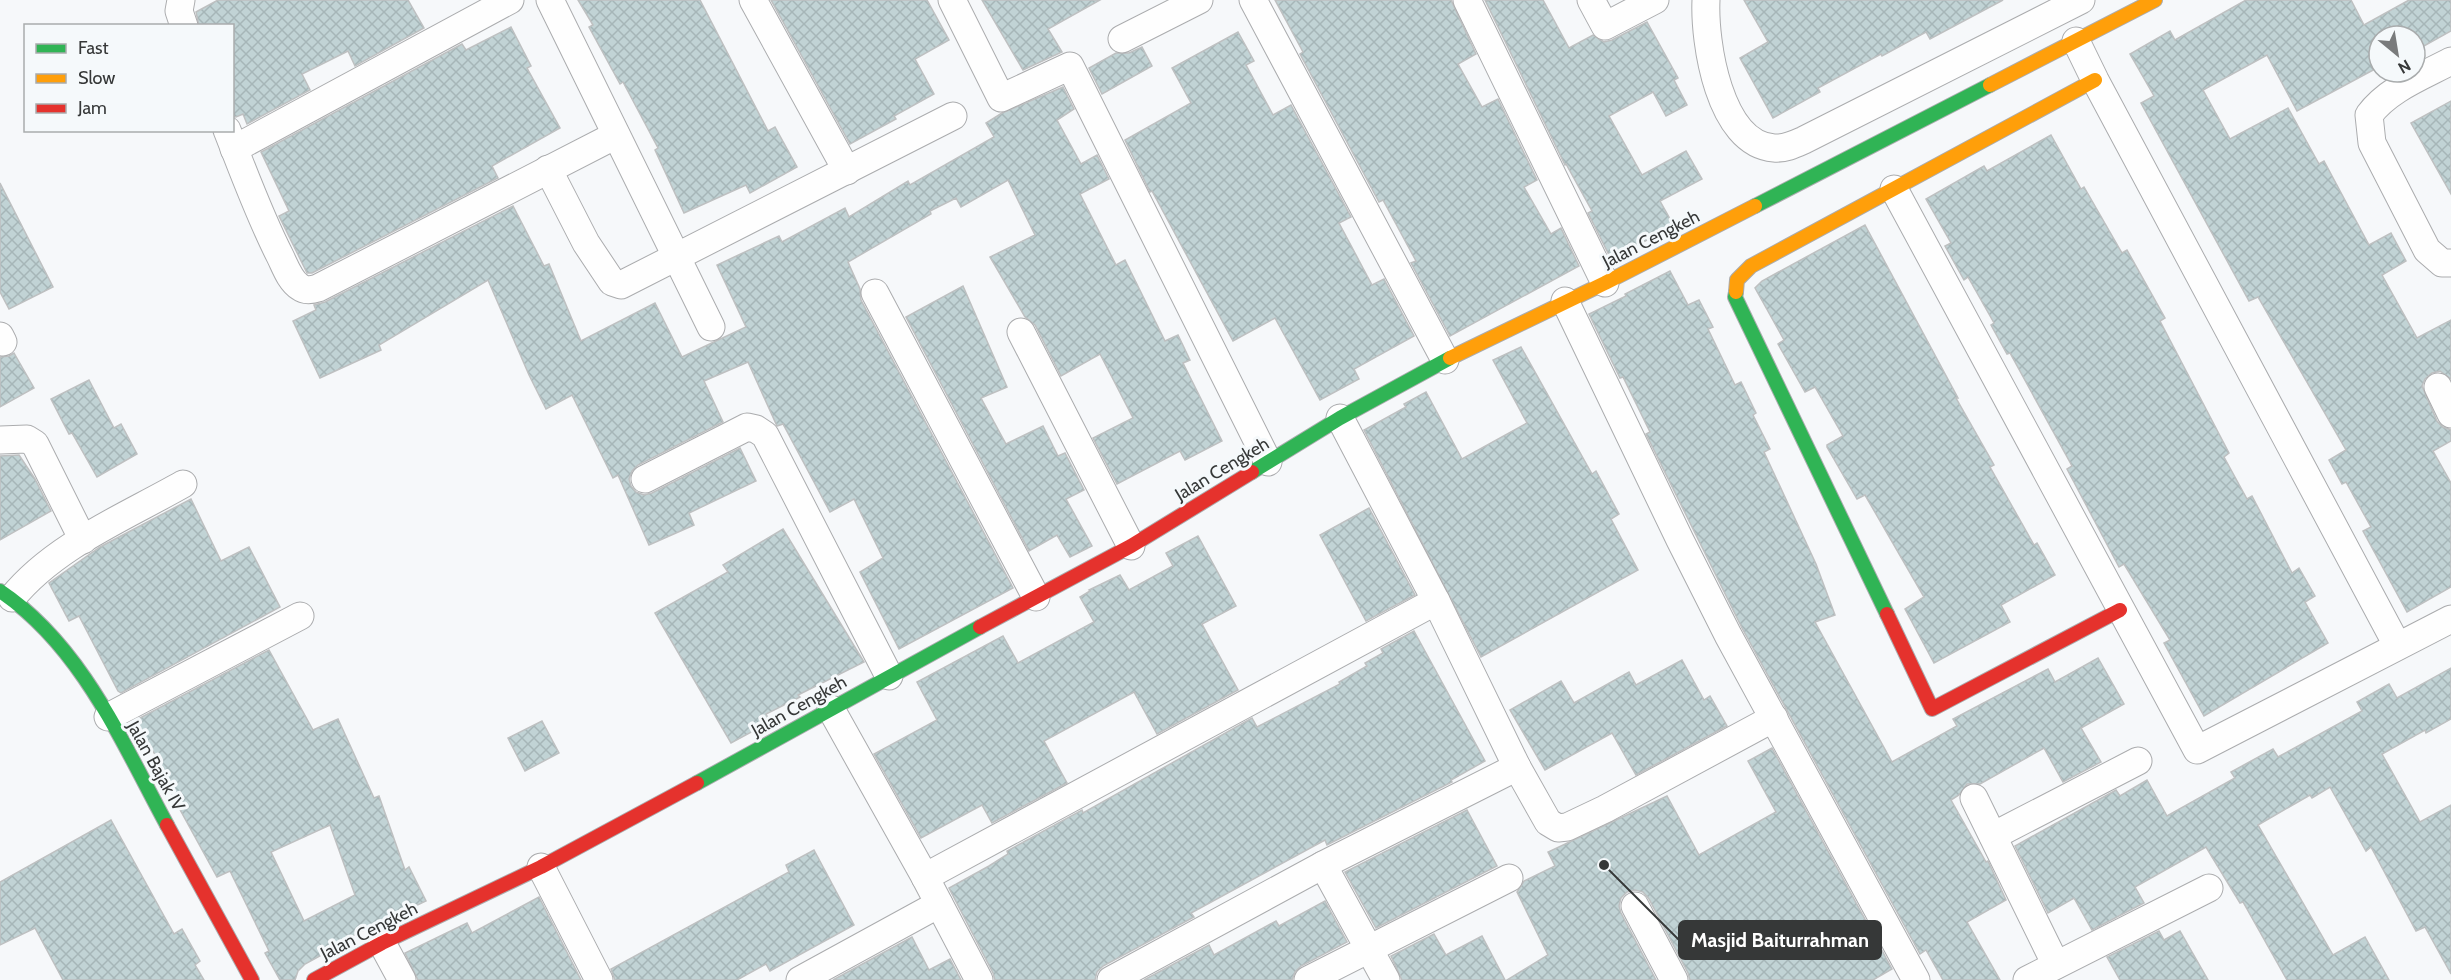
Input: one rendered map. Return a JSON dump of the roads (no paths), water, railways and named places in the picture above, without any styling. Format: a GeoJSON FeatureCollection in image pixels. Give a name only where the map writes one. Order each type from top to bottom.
{"type":"FeatureCollection","features":[{"type":"Feature","properties":{"kind":"street"},"geometry":{"type":"LineString","coordinates":[[180,0],[178,11],[183,24]]}},
{"type":"Feature","properties":{"kind":"street"},"geometry":{"type":"LineString","coordinates":[[510,0],[230,140],[260,218],[293,280],[305,290],[318,288],[616,135]]}},
{"type":"Feature","properties":{"kind":"street"},"geometry":{"type":"LineString","coordinates":[[550,0],[711,327]]}},
{"type":"Feature","properties":{"kind":"street"},"geometry":{"type":"LineString","coordinates":[[753,0],[847,171]]}},
{"type":"Feature","properties":{"kind":"street"},"geometry":{"type":"LineString","coordinates":[[952,0],[1001,99],[1070,66],[1268,462]]}},
{"type":"Feature","properties":{"kind":"street"},"geometry":{"type":"LineString","coordinates":[[1122,39],[1199,0]]}},
{"type":"Feature","properties":{"kind":"street"},"geometry":{"type":"LineString","coordinates":[[1253,0],[1445,360]]}},
{"type":"Feature","properties":{"kind":"street"},"geometry":{"type":"LineString","coordinates":[[1467,0],[1605,283]]}},
{"type":"Feature","properties":{"kind":"street"},"geometry":{"type":"LineString","coordinates":[[1591,0],[1605,26],[1655,0]]}},
{"type":"Feature","properties":{"kind":"street"},"geometry":{"type":"LineString","coordinates":[[1706,0],[1708,45],[1716,84],[1729,112],[1750,140],[1775,148],[1788,147],[1804,140],[2081,0]]}},
{"type":"Feature","properties":{"kind":"street","name":"Jalan Cengkeh"},"geometry":{"type":"LineString","coordinates":[[314,980],[382,943],[541,867],[1131,546],[1340,418],[1445,360],[1605,283],[2155,0]]}},
{"type":"Feature","properties":{"kind":"street"},"geometry":{"type":"LineString","coordinates":[[2076,40],[2095,80],[2397,645]]}},
{"type":"Feature","properties":{"kind":"street"},"geometry":{"type":"LineString","coordinates":[[2451,61],[2400,88],[2376,105],[2370,115],[2372,143],[2427,250],[2442,263],[2451,263]]}},
{"type":"Feature","properties":{"kind":"street"},"geometry":{"type":"LineString","coordinates":[[2095,80],[1751,266],[1737,280],[1735,297],[1932,709],[2120,610]]}},
{"type":"Feature","properties":{"kind":"street"},"geometry":{"type":"LineString","coordinates":[[548,169],[586,243],[612,282],[621,285],[953,116]]}},
{"type":"Feature","properties":{"kind":"street"},"geometry":{"type":"LineString","coordinates":[[1894,189],[2197,750],[2451,618]]}},
{"type":"Feature","properties":{"kind":"street"},"geometry":{"type":"LineString","coordinates":[[875,293],[1036,597]]}},
{"type":"Feature","properties":{"kind":"street"},"geometry":{"type":"LineString","coordinates":[[1565,301],[1728,635],[1916,980]]}},
{"type":"Feature","properties":{"kind":"street"},"geometry":{"type":"LineString","coordinates":[[1021,332],[1131,546]]}},
{"type":"Feature","properties":{"kind":"street"},"geometry":{"type":"LineString","coordinates":[[2438,387],[2451,414]]}},
{"type":"Feature","properties":{"kind":"street"},"geometry":{"type":"LineString","coordinates":[[1340,418],[1436,601],[1517,767],[1548,822],[1553,826],[1567,827],[1605,809],[1774,718]]}},
{"type":"Feature","properties":{"kind":"street"},"geometry":{"type":"LineString","coordinates":[[645,479],[747,427],[756,429],[765,435],[889,676]]}},
{"type":"Feature","properties":{"kind":"street"},"geometry":{"type":"LineString","coordinates":[[0,440],[27,439],[35,444],[83,540]]}},
{"type":"Feature","properties":{"kind":"street"},"geometry":{"type":"LineString","coordinates":[[6,594],[40,567],[83,540],[183,484]]}},
{"type":"Feature","properties":{"kind":"street","name":"Jalan Bajak IV"},"geometry":{"type":"LineString","coordinates":[[6,594],[35,618],[83,676],[108,717],[252,980]]}},
{"type":"Feature","properties":{"kind":"street"},"geometry":{"type":"LineString","coordinates":[[925,877],[1436,601]]}},
{"type":"Feature","properties":{"kind":"street"},"geometry":{"type":"LineString","coordinates":[[108,717],[300,616]]}},
{"type":"Feature","properties":{"kind":"street"},"geometry":{"type":"LineString","coordinates":[[831,710],[925,877],[979,980]]}},
{"type":"Feature","properties":{"kind":"street"},"geometry":{"type":"LineString","coordinates":[[1993,836],[2138,761]]}},
{"type":"Feature","properties":{"kind":"street"},"geometry":{"type":"LineString","coordinates":[[1110,980],[1323,865],[1517,767]]}},
{"type":"Feature","properties":{"kind":"street"},"geometry":{"type":"LineString","coordinates":[[1974,798],[2056,965]]}},
{"type":"Feature","properties":{"kind":"street"},"geometry":{"type":"LineString","coordinates":[[1323,865],[1386,980]]}},
{"type":"Feature","properties":{"kind":"street"},"geometry":{"type":"LineString","coordinates":[[541,867],[599,980]]}},
{"type":"Feature","properties":{"kind":"street"},"geometry":{"type":"LineString","coordinates":[[1308,980],[1509,878]]}},
{"type":"Feature","properties":{"kind":"street"},"geometry":{"type":"LineString","coordinates":[[2027,980],[2209,888]]}},
{"type":"Feature","properties":{"kind":"street"},"geometry":{"type":"LineString","coordinates":[[800,980],[939,904]]}},
{"type":"Feature","properties":{"kind":"street"},"geometry":{"type":"LineString","coordinates":[[1635,906],[1674,980]]}},
{"type":"Feature","properties":{"kind":"street"},"geometry":{"type":"LineString","coordinates":[[382,943],[402,980]]}},
{"type":"Feature","properties":{"kind":"place","name":"Masjid Baiturrahman"},"geometry":{"type":"Point","coordinates":[1604,865]}}]}
